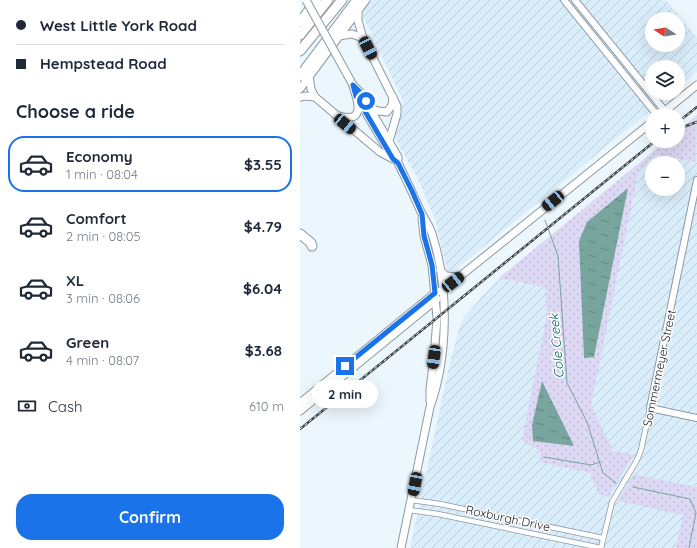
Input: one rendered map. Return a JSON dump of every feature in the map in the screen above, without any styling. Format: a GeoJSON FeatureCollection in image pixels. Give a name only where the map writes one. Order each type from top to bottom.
{"type":"FeatureCollection","features":[{"type":"Feature","properties":{"kind":"highway"},"geometry":{"type":"LineString","coordinates":[[300,15],[316,0]]}},
{"type":"Feature","properties":{"kind":"highway"},"geometry":{"type":"LineString","coordinates":[[300,22],[316,0]]}},
{"type":"Feature","properties":{"kind":"highway"},"geometry":{"type":"LineString","coordinates":[[300,35],[328,0]]}},
{"type":"Feature","properties":{"kind":"highway"},"geometry":{"type":"LineString","coordinates":[[300,51],[342,0]]}},
{"type":"Feature","properties":{"kind":"highway"},"geometry":{"type":"LineString","coordinates":[[305,76],[357,0]]}},
{"type":"Feature","properties":{"kind":"highway"},"geometry":{"type":"LineString","coordinates":[[300,56],[307,43]]}},
{"type":"Feature","properties":{"kind":"highway"},"geometry":{"type":"LineString","coordinates":[[300,234],[311,243],[312,246],[300,238]]}},
{"type":"Feature","properties":{"kind":"main road"},"geometry":{"type":"LineString","coordinates":[[306,0],[353,85],[358,105],[356,116],[349,119],[339,116]]}},
{"type":"Feature","properties":{"kind":"main road"},"geometry":{"type":"LineString","coordinates":[[300,89],[305,76],[366,0]]}},
{"type":"Feature","properties":{"kind":"main road"},"geometry":{"type":"LineString","coordinates":[[358,10],[358,21],[363,38],[398,110],[389,141]]}},
{"type":"Feature","properties":{"kind":"main road"},"geometry":{"type":"LineString","coordinates":[[338,36],[352,34],[363,38]]}},
{"type":"Feature","properties":{"kind":"main road"},"geometry":{"type":"LineString","coordinates":[[305,76],[315,97],[339,116],[345,124],[380,152],[396,161]]}},
{"type":"Feature","properties":{"kind":"main road"},"geometry":{"type":"LineString","coordinates":[[353,85],[361,93],[398,156],[396,161]]}},
{"type":"Feature","properties":{"kind":"main road"},"geometry":{"type":"LineString","coordinates":[[668,108],[697,85]]}},
{"type":"Feature","properties":{"kind":"main road"},"geometry":{"type":"LineString","coordinates":[[356,96],[396,161],[433,235],[443,290],[444,313],[442,348],[436,388],[430,407],[401,548]]}},
{"type":"Feature","properties":{"kind":"main road"},"geometry":{"type":"LineString","coordinates":[[300,97],[315,97]]}},
{"type":"Feature","properties":{"kind":"main road"},"geometry":{"type":"LineString","coordinates":[[370,108],[378,112],[387,112],[392,105],[393,97]]}},
{"type":"Feature","properties":{"kind":"main road"},"geometry":{"type":"LineString","coordinates":[[300,411],[443,290],[645,128]]}},
{"type":"Feature","properties":{"kind":"main road"},"geometry":{"type":"LineString","coordinates":[[422,214],[424,236],[432,265],[436,297],[436,342],[430,389],[430,407]]}},
{"type":"Feature","properties":{"kind":"main road"},"geometry":{"type":"LineString","coordinates":[[440,270],[446,276],[460,277]]}},
{"type":"Feature","properties":{"kind":"main road"},"geometry":{"type":"LineString","coordinates":[[300,403],[436,297]]}},
{"type":"Feature","properties":{"kind":"street"},"geometry":{"type":"LineString","coordinates":[[564,0],[656,108]]}},
{"type":"Feature","properties":{"kind":"street"},"geometry":{"type":"LineString","coordinates":[[575,0],[612,45],[657,108]]}},
{"type":"Feature","properties":{"kind":"street"},"geometry":{"type":"LineString","coordinates":[[605,50],[612,45]]}},
{"type":"Feature","properties":{"kind":"street","name":"Sommermeyer Street"},"geometry":{"type":"LineString","coordinates":[[601,548],[612,502],[637,460],[641,450],[697,180]]}},
{"type":"Feature","properties":{"kind":"street"},"geometry":{"type":"LineString","coordinates":[[650,408],[697,418]]}},
{"type":"Feature","properties":{"kind":"street","name":"Roxburgh Drive"},"geometry":{"type":"LineString","coordinates":[[412,500],[469,510],[604,538]]}},
{"type":"Feature","properties":{"kind":"street","name":"Roxburgh Drive"},"geometry":{"type":"LineString","coordinates":[[409,510],[601,548]]}},
{"type":"Feature","properties":{"kind":"street"},"geometry":{"type":"LineString","coordinates":[[468,521],[469,510]]}},
{"type":"Feature","properties":{"kind":"street"},"geometry":{"type":"LineString","coordinates":[[521,532],[523,522]]}},
{"type":"Feature","properties":{"kind":"shaded area"},"geometry":{"type":"Polygon","coordinates":[[[367,0],[666,0],[676,12],[645,12],[645,52],[685,52],[685,23],[697,38],[697,72],[685,82],[685,60],[645,60],[645,100],[663,100],[654,108],[645,108],[645,115],[450,274],[447,270],[435,219],[418,179],[395,138],[403,101],[363,16],[367,0]]]}},
{"type":"Feature","properties":{"kind":"shaded area"},"geometry":{"type":"Polygon","coordinates":[[[697,115],[697,548],[410,548],[449,367],[459,329],[464,317],[495,282],[645,158],[645,196],[685,196],[685,156],[648,156],[658,148],[685,148],[685,125],[697,115]]]}},
{"type":"Feature","properties":{"kind":"shaded area"},"geometry":{"type":"Polygon","coordinates":[[[697,115],[696,162],[685,160],[685,156],[648,156],[657,148],[685,148],[685,125],[697,115]]]}},
{"type":"Feature","properties":{"kind":"shaded area"},"geometry":{"type":"Polygon","coordinates":[[[645,158],[645,165],[639,169],[591,405],[613,451],[634,455],[612,489],[609,497],[599,494],[591,477],[591,473],[540,462],[540,453],[538,450],[522,440],[547,315],[545,287],[499,278],[645,158]]]}},
{"type":"Feature","properties":{"kind":"shaded area"},"geometry":{"type":"Polygon","coordinates":[[[635,475],[697,487],[697,548],[676,548],[683,515],[618,501],[635,475]]]}},
{"type":"Feature","properties":{"kind":"water"},"geometry":{"type":"Polygon","coordinates":[[[628,188],[594,357],[584,358],[579,241],[587,222],[628,188]]]}},
{"type":"Feature","properties":{"kind":"water"},"geometry":{"type":"Polygon","coordinates":[[[542,381],[574,446],[533,441],[532,425],[542,381]]]}},
{"type":"Feature","properties":{"kind":"waterway","name":"Cole Creek"},"geometry":{"type":"LineString","coordinates":[[545,220],[558,256],[567,383],[587,422],[603,473],[616,483]]}},
{"type":"Feature","properties":{"kind":"waterway"},"geometry":{"type":"LineString","coordinates":[[544,457],[591,465],[600,462]]}},
{"type":"Feature","properties":{"kind":"waterway","name":"Cole Creek"},"geometry":{"type":"LineString","coordinates":[[633,487],[690,499],[696,513],[689,548]]}},
{"type":"Feature","properties":{"kind":"railway"},"geometry":{"type":"LineString","coordinates":[[685,116],[697,107]]}},
{"type":"Feature","properties":{"kind":"railway"},"geometry":{"type":"LineString","coordinates":[[685,126],[697,122]]}},
{"type":"Feature","properties":{"kind":"railway"},"geometry":{"type":"LineString","coordinates":[[300,429],[646,148]]}},
{"type":"Feature","properties":{"kind":"route"},"geometry":{"type":"LineString","coordinates":[[345,366],[435,293],[432,265],[424,236],[422,214],[398,163],[393,159],[356,96],[353,85],[366,101]]}}]}
